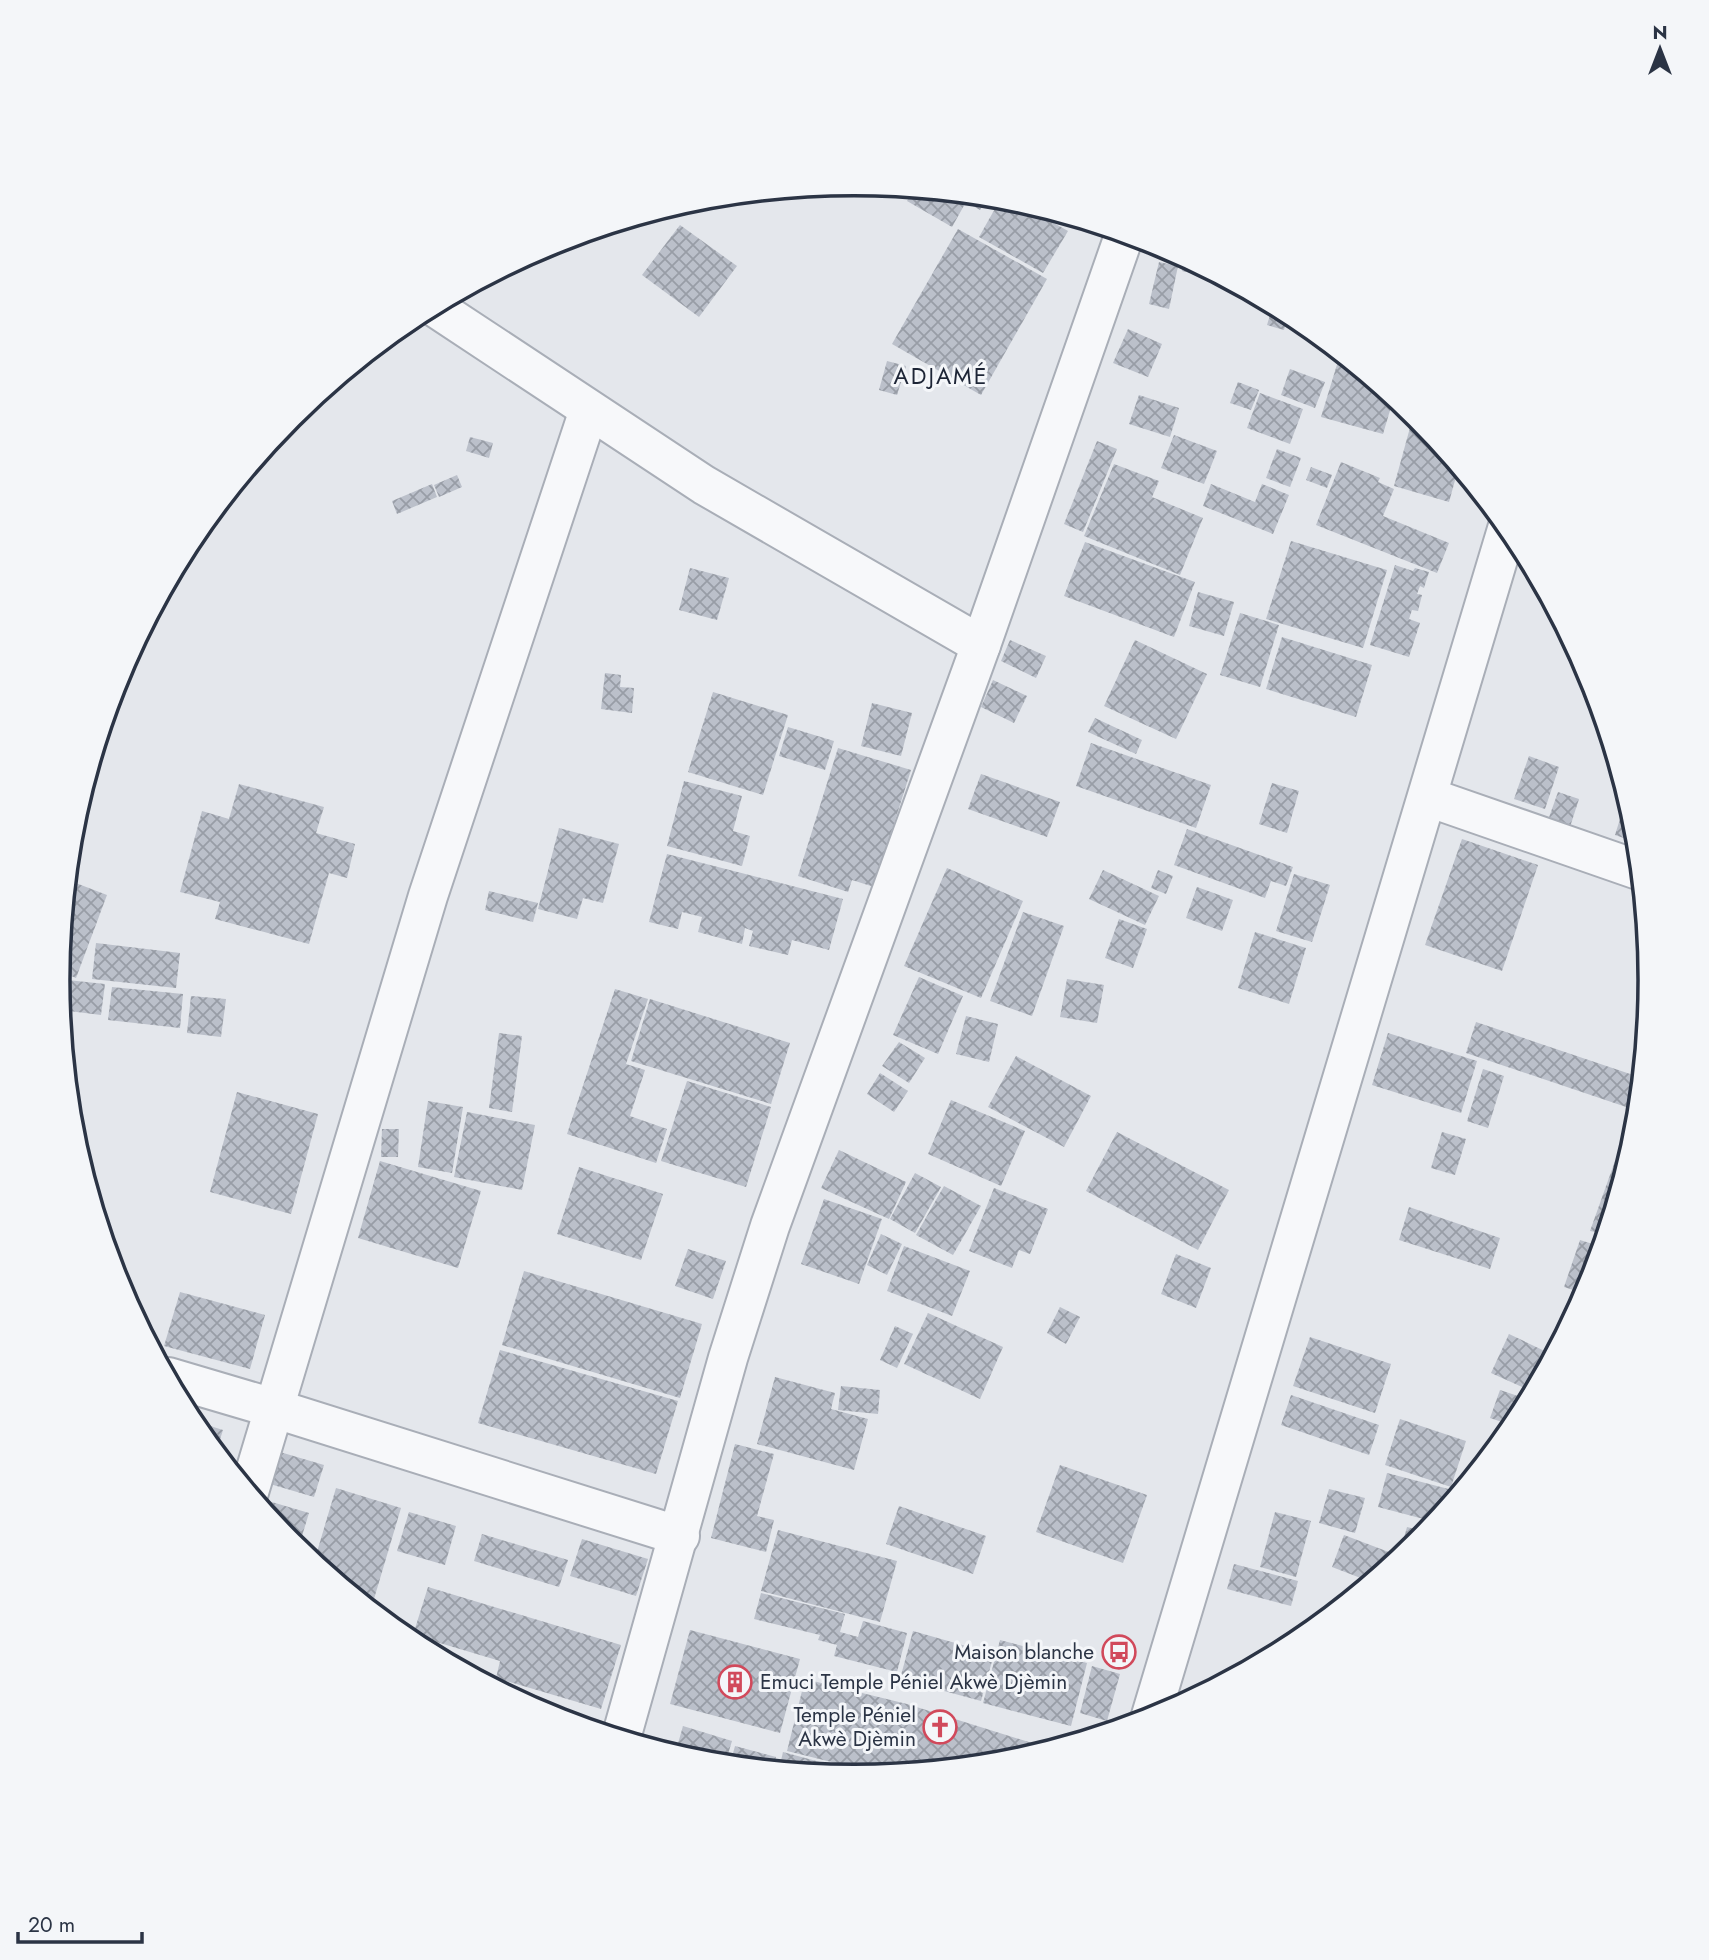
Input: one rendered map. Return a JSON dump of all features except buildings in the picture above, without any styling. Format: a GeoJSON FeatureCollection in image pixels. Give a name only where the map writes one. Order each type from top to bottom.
{"type":"FeatureCollection","features":[{"type":"Feature","properties":{"kind":"street"},"geometry":{"type":"LineString","coordinates":[[623,1730],[729,1358],[770,1226],[981,645],[1122,243]]}},
{"type":"Feature","properties":{"kind":"street"},"geometry":{"type":"LineString","coordinates":[[443,313],[704,485],[981,645]]}},
{"type":"Feature","properties":{"kind":"street"},"geometry":{"type":"LineString","coordinates":[[251,1481],[428,896],[589,410]]}},
{"type":"Feature","properties":{"kind":"street"},"geometry":{"type":"LineString","coordinates":[[1154,1705],[1504,540]]}},
{"type":"Feature","properties":{"kind":"street"},"geometry":{"type":"LineString","coordinates":[[1428,797],[1630,867]]}},
{"type":"Feature","properties":{"kind":"street"},"geometry":{"type":"LineString","coordinates":[[180,1381],[680,1536]]}},
{"type":"Feature","properties":{"kind":"place","name":"Maison blanche"},"geometry":{"type":"Point","coordinates":[1119,1652]}},
{"type":"Feature","properties":{"kind":"place","name":"Emuci Temple Péniel Akwè Djèmin"},"geometry":{"type":"Point","coordinates":[735,1682]}},
{"type":"Feature","properties":{"kind":"place","name":"Temple Péniel Akwè Djèmin"},"geometry":{"type":"Point","coordinates":[940,1727]}},
{"type":"Feature","properties":{"kind":"district","name":"ADJAMÉ"},"geometry":{"type":"Point","coordinates":[941,376]}}]}
